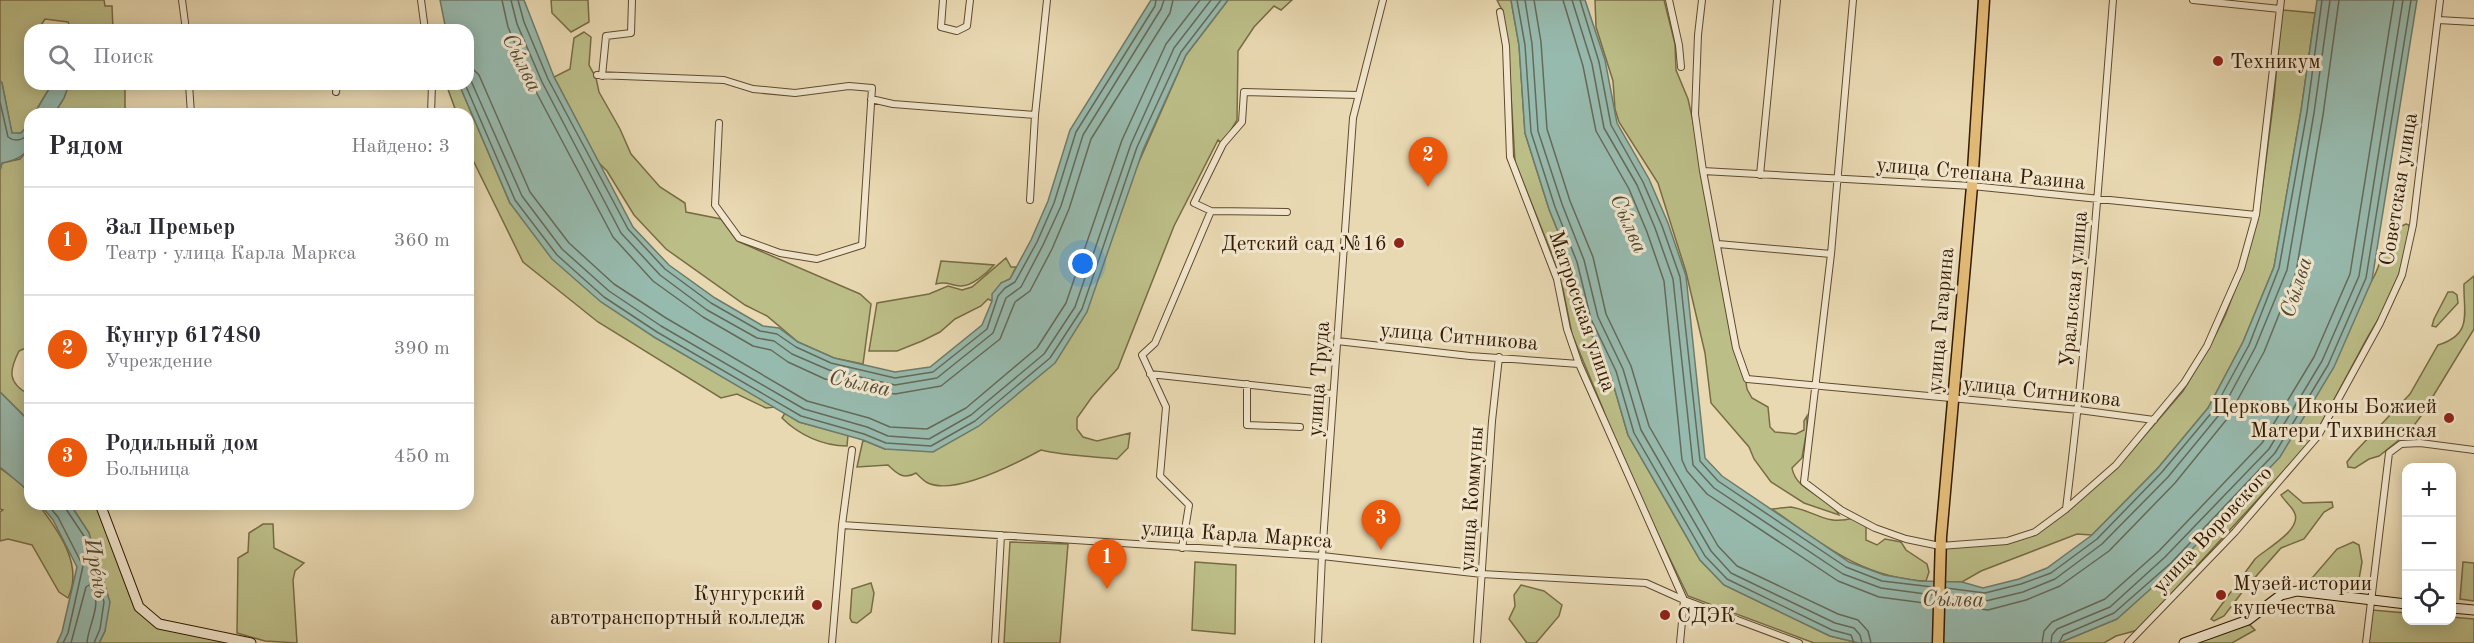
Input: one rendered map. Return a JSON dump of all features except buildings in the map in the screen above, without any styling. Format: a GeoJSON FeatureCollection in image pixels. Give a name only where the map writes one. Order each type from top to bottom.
{"type":"FeatureCollection","features":[{"type":"Feature","properties":{"kind":"main road","name":"улица Гагарина"},"geometry":{"type":"LineString","coordinates":[[1938,643],[1940,546],[1972,186],[1984,0]]}},
{"type":"Feature","properties":{"kind":"street"},"geometry":{"type":"LineString","coordinates":[[182,0],[185,24]]}},
{"type":"Feature","properties":{"kind":"street"},"geometry":{"type":"LineString","coordinates":[[421,0],[424,24]]}},
{"type":"Feature","properties":{"kind":"street"},"geometry":{"type":"LineString","coordinates":[[632,0],[630,33],[606,36],[599,75],[724,80],[753,89],[795,93],[849,86],[872,88],[862,245],[817,259],[780,253],[739,238],[715,205],[719,123]]}},
{"type":"Feature","properties":{"kind":"street"},"geometry":{"type":"LineString","coordinates":[[943,0],[941,27],[957,31],[967,26],[970,0]]}},
{"type":"Feature","properties":{"kind":"street"},"geometry":{"type":"LineString","coordinates":[[1030,200],[1035,115],[1047,0]]}},
{"type":"Feature","properties":{"kind":"street"},"geometry":{"type":"LineString","coordinates":[[1287,212],[1211,211],[1194,204],[1223,144],[1242,122],[1244,92],[1358,95],[1383,0]]}},
{"type":"Feature","properties":{"kind":"street"},"geometry":{"type":"LineString","coordinates":[[1669,0],[1679,45],[1681,67]]}},
{"type":"Feature","properties":{"kind":"street"},"geometry":{"type":"LineString","coordinates":[[1702,0],[1698,35],[1695,114],[1703,171],[1718,244],[1831,255]]}},
{"type":"Feature","properties":{"kind":"street"},"geometry":{"type":"LineString","coordinates":[[1760,175],[1777,0]]}},
{"type":"Feature","properties":{"kind":"street"},"geometry":{"type":"LineString","coordinates":[[1853,0],[1831,255],[1804,482],[1841,510],[1875,528],[1906,539],[1940,546],[2007,542],[2035,532],[2066,509],[2116,465],[2184,383],[2207,346],[2241,268],[2256,215],[2281,0]]}},
{"type":"Feature","properties":{"kind":"street","name":"Уральская улица"},"geometry":{"type":"LineString","coordinates":[[2066,509],[2079,410],[2113,0]]}},
{"type":"Feature","properties":{"kind":"street"},"geometry":{"type":"LineString","coordinates":[[2193,0],[2280,9]]}},
{"type":"Feature","properties":{"kind":"street","name":"Советская улица"},"geometry":{"type":"LineString","coordinates":[[2318,436],[2380,323],[2402,275],[2414,225],[2440,0]]}},
{"type":"Feature","properties":{"kind":"street","name":"Матросская улица"},"geometry":{"type":"LineString","coordinates":[[1500,12],[1506,46],[1510,157],[1557,279],[1567,329],[1579,364],[1684,600],[1680,643]]}},
{"type":"Feature","properties":{"kind":"street"},"geometry":{"type":"LineString","coordinates":[[2438,20],[2474,22]]}},
{"type":"Feature","properties":{"kind":"street"},"geometry":{"type":"LineString","coordinates":[[189,90],[191,108]]}},
{"type":"Feature","properties":{"kind":"street"},"geometry":{"type":"LineString","coordinates":[[431,108],[432,90]]}},
{"type":"Feature","properties":{"kind":"street","name":"улица Труда"},"geometry":{"type":"LineString","coordinates":[[1318,643],[1353,118],[1358,95]]}},
{"type":"Feature","properties":{"kind":"street"},"geometry":{"type":"LineString","coordinates":[[871,99],[893,104],[1035,115]]}},
{"type":"Feature","properties":{"kind":"street","name":"улица Степана Разина"},"geometry":{"type":"LineString","coordinates":[[1703,171],[1972,186],[2256,215]]}},
{"type":"Feature","properties":{"kind":"street"},"geometry":{"type":"LineString","coordinates":[[1182,548],[1189,505],[1160,476],[1166,407],[1142,355],[1155,344],[1211,211]]}},
{"type":"Feature","properties":{"kind":"street","name":"улица Ситникова"},"geometry":{"type":"LineString","coordinates":[[1718,244],[1736,348],[1747,379],[2079,410],[2154,420]]}},
{"type":"Feature","properties":{"kind":"street","name":"улица Ситникова"},"geometry":{"type":"LineString","coordinates":[[1337,341],[1579,364]]}},
{"type":"Feature","properties":{"kind":"street","name":"улица Коммуны"},"geometry":{"type":"LineString","coordinates":[[1477,643],[1492,422],[1499,357]]}},
{"type":"Feature","properties":{"kind":"street"},"geometry":{"type":"LineString","coordinates":[[1150,374],[1333,394]]}},
{"type":"Feature","properties":{"kind":"street"},"geometry":{"type":"LineString","coordinates":[[1247,384],[1247,425],[1300,427]]}},
{"type":"Feature","properties":{"kind":"street","name":"улица Воровского"},"geometry":{"type":"LineString","coordinates":[[2128,643],[2235,532],[2318,436]]}},
{"type":"Feature","properties":{"kind":"street"},"geometry":{"type":"LineString","coordinates":[[2366,643],[2389,453],[2401,444],[2420,443],[2474,450]]}},
{"type":"Feature","properties":{"kind":"street"},"geometry":{"type":"LineString","coordinates":[[832,643],[842,525],[852,450]]}},
{"type":"Feature","properties":{"kind":"street"},"geometry":{"type":"LineString","coordinates":[[102,510],[139,607],[159,624],[251,643]]}},
{"type":"Feature","properties":{"kind":"street","name":"улица Карла Маркса"},"geometry":{"type":"LineString","coordinates":[[842,525],[1322,556],[1482,574],[1646,583],[1684,600],[1799,643]]}},
{"type":"Feature","properties":{"kind":"street"},"geometry":{"type":"LineString","coordinates":[[994,643],[1001,535]]}},
{"type":"Feature","properties":{"kind":"street"},"geometry":{"type":"LineString","coordinates":[[2184,643],[2248,620],[2281,595],[2297,591],[2402,604]]}},
{"type":"Feature","properties":{"kind":"street"},"geometry":{"type":"LineString","coordinates":[[2456,608],[2474,610]]}},
{"type":"Feature","properties":{"kind":"green space"},"geometry":{"type":"Polygon","coordinates":[[[0,0],[104,0],[105,6],[112,6],[113,24],[69,24],[68,22],[45,19],[42,24],[24,24],[24,90],[48,90],[38,108],[24,108],[24,130],[21,133],[12,134],[0,81],[0,0]]]}},
{"type":"Feature","properties":{"kind":"green space"},"geometry":{"type":"Polygon","coordinates":[[[551,0],[588,0],[589,22],[571,32],[552,13],[551,0]]]}},
{"type":"Feature","properties":{"kind":"green space"},"geometry":{"type":"Polygon","coordinates":[[[1228,0],[1292,0],[1281,10],[1274,6],[1254,27],[1238,51],[1237,120],[1223,144],[1218,140],[1174,226],[1118,368],[1077,418],[1077,429],[1083,437],[1097,441],[1130,433],[1128,448],[1117,459],[1041,450],[1017,463],[984,476],[952,485],[926,482],[916,473],[908,476],[901,475],[888,465],[857,467],[863,440],[885,449],[1130,182],[1186,55],[1228,0]]]}},
{"type":"Feature","properties":{"kind":"green space"},"geometry":{"type":"Polygon","coordinates":[[[1497,0],[1511,0],[1519,45],[1525,133],[1549,209],[1571,264],[1585,321],[1610,373],[1628,435],[1700,560],[1724,585],[1830,636],[1859,643],[1814,643],[1688,596],[1619,454],[1572,334],[1563,289],[1551,252],[1515,162],[1509,61],[1501,8],[1497,0]]]}},
{"type":"Feature","properties":{"kind":"green space"},"geometry":{"type":"Polygon","coordinates":[[[1595,0],[1664,0],[1675,44],[1676,70],[1688,99],[1694,126],[1731,339],[1744,369],[1747,389],[1752,398],[1768,407],[1770,427],[1775,432],[1796,434],[1804,430],[1804,421],[1807,416],[1802,458],[1792,468],[1799,483],[1828,503],[1839,515],[1804,503],[1771,482],[1754,459],[1749,447],[1711,403],[1705,353],[1686,272],[1658,183],[1619,122],[1615,109],[1613,81],[1596,27],[1595,0]]]}},
{"type":"Feature","properties":{"kind":"green space"},"geometry":{"type":"Polygon","coordinates":[[[2282,10],[2315,13],[2274,267],[2243,342],[2208,408],[2158,468],[2092,535],[2077,534],[1981,571],[1962,582],[1944,582],[1943,547],[2009,543],[2053,521],[2117,468],[2183,391],[2211,344],[2225,316],[2245,264],[2259,214],[2274,98],[2282,10]]]}},
{"type":"Feature","properties":{"kind":"green space"},"geometry":{"type":"Polygon","coordinates":[[[584,32],[591,37],[589,65],[596,78],[599,92],[631,154],[660,187],[685,203],[686,212],[721,219],[737,241],[860,294],[871,304],[863,364],[834,358],[798,342],[767,316],[745,305],[666,249],[634,215],[607,171],[599,163],[554,77],[570,69],[574,38],[584,32]]]}},
{"type":"Feature","properties":{"kind":"green space"},"geometry":{"type":"Polygon","coordinates":[[[67,90],[125,90],[125,108],[58,108],[67,90]]]}},
{"type":"Feature","properties":{"kind":"green space"},"geometry":{"type":"Polygon","coordinates":[[[448,90],[462,90],[469,108],[455,108],[448,90]]]}},
{"type":"Feature","properties":{"kind":"green space"},"geometry":{"type":"Polygon","coordinates":[[[474,119],[510,203],[654,337],[775,407],[766,408],[737,394],[721,398],[598,322],[523,262],[474,162],[474,119]]]}},
{"type":"Feature","properties":{"kind":"green space"},"geometry":{"type":"Polygon","coordinates":[[[24,154],[24,349],[19,351],[13,365],[12,376],[17,386],[24,391],[24,416],[0,392],[0,170],[2,163],[20,159],[24,154]]]}},
{"type":"Feature","properties":{"kind":"green space"},"geometry":{"type":"Polygon","coordinates":[[[2406,224],[2409,225],[2410,233],[2397,281],[2385,308],[2315,435],[2304,449],[2138,630],[2116,636],[2104,643],[2059,643],[2117,619],[2372,280],[2392,234],[2406,224]]]}},
{"type":"Feature","properties":{"kind":"green space"},"geometry":{"type":"Polygon","coordinates":[[[1006,258],[1011,267],[1016,267],[1010,279],[1001,283],[992,301],[988,299],[981,306],[955,319],[940,332],[922,341],[897,351],[869,351],[877,303],[929,294],[948,286],[962,290],[972,287],[1006,258]]]}},
{"type":"Feature","properties":{"kind":"green space"},"geometry":{"type":"Polygon","coordinates":[[[941,261],[994,265],[974,282],[964,286],[936,284],[941,261]]]}},
{"type":"Feature","properties":{"kind":"green space"},"geometry":{"type":"Polygon","coordinates":[[[2474,276],[2474,329],[2421,416],[2409,432],[2379,456],[2355,468],[2348,467],[2347,462],[2354,453],[2410,394],[2438,345],[2457,335],[2462,328],[2465,313],[2464,284],[2474,276]]]}},
{"type":"Feature","properties":{"kind":"green space"},"geometry":{"type":"Polygon","coordinates":[[[2448,292],[2457,295],[2458,303],[2436,327],[2432,326],[2434,319],[2448,292]]]}},
{"type":"Feature","properties":{"kind":"green space"},"geometry":{"type":"Polygon","coordinates":[[[785,413],[799,422],[848,435],[847,446],[820,442],[804,434],[782,418],[785,413]]]}},
{"type":"Feature","properties":{"kind":"green space"},"geometry":{"type":"Polygon","coordinates":[[[0,468],[24,487],[24,510],[42,510],[60,536],[71,561],[73,573],[68,598],[59,592],[32,545],[8,539],[0,541],[0,512],[3,510],[0,509],[0,468]]]}},
{"type":"Feature","properties":{"kind":"green space"},"geometry":{"type":"Polygon","coordinates":[[[2288,490],[2303,503],[2332,502],[2333,507],[2324,512],[2304,539],[2281,548],[2224,616],[2214,621],[2211,619],[2255,559],[2281,540],[2293,527],[2295,514],[2281,495],[2288,490]]]}},
{"type":"Feature","properties":{"kind":"green space"},"geometry":{"type":"Polygon","coordinates":[[[1791,507],[1828,519],[1853,518],[1866,527],[1866,540],[1877,545],[1885,539],[1901,542],[1906,550],[1927,564],[1929,572],[1926,581],[1903,578],[1862,566],[1826,546],[1772,509],[1791,507]]]}},
{"type":"Feature","properties":{"kind":"green space"},"geometry":{"type":"Polygon","coordinates":[[[74,510],[97,510],[139,612],[231,643],[99,643],[105,631],[89,533],[74,510]]]}},
{"type":"Feature","properties":{"kind":"green space"},"geometry":{"type":"Polygon","coordinates":[[[263,524],[273,524],[274,548],[304,563],[295,571],[293,580],[297,643],[265,641],[237,633],[238,558],[248,552],[249,533],[263,524]]]}},
{"type":"Feature","properties":{"kind":"green space"},"geometry":{"type":"Polygon","coordinates":[[[1010,542],[1068,544],[1060,643],[1004,643],[1010,542]]]}},
{"type":"Feature","properties":{"kind":"green space"},"geometry":{"type":"Polygon","coordinates":[[[2353,542],[2359,545],[2362,562],[2358,585],[2319,583],[2312,578],[2337,549],[2353,542]]]}},
{"type":"Feature","properties":{"kind":"green space"},"geometry":{"type":"Polygon","coordinates":[[[1195,562],[1236,565],[1235,634],[1192,630],[1195,562]]]}},
{"type":"Feature","properties":{"kind":"green space"},"geometry":{"type":"Polygon","coordinates":[[[2463,562],[2474,563],[2474,601],[2460,599],[2463,562]]]}},
{"type":"Feature","properties":{"kind":"green space"},"geometry":{"type":"Polygon","coordinates":[[[871,583],[874,593],[871,612],[857,623],[852,622],[850,618],[852,589],[871,583]]]}},
{"type":"Feature","properties":{"kind":"green space"},"geometry":{"type":"Polygon","coordinates":[[[1521,585],[1544,591],[1562,605],[1559,616],[1536,643],[1527,643],[1509,619],[1515,606],[1514,595],[1521,585]]]}},
{"type":"Feature","properties":{"kind":"green space"},"geometry":{"type":"Polygon","coordinates":[[[2372,610],[2402,613],[2402,625],[2456,625],[2456,617],[2474,619],[2474,643],[2368,643],[2372,610]]]}},
{"type":"Feature","properties":{"kind":"green space"},"geometry":{"type":"Polygon","coordinates":[[[2250,625],[2255,630],[2232,643],[2193,643],[2250,625]]]}},
{"type":"Feature","properties":{"kind":"water","name":"Сы́лва"},"geometry":{"type":"Polygon","coordinates":[[[440,0],[524,0],[554,77],[633,227],[669,265],[715,298],[763,326],[779,328],[798,342],[834,358],[895,372],[930,367],[982,325],[992,301],[992,294],[1001,283],[1010,279],[1031,240],[1048,201],[1070,130],[1151,0],[1228,0],[1186,55],[1143,150],[1087,312],[1055,363],[979,426],[933,452],[885,449],[863,440],[799,422],[654,337],[601,302],[552,259],[510,203],[474,119],[474,108],[469,108],[462,90],[474,90],[474,24],[445,24],[440,0]]]}},
{"type":"Feature","properties":{"kind":"water","name":"Сы́лва"},"geometry":{"type":"Polygon","coordinates":[[[1511,0],[1585,0],[1605,60],[1617,123],[1649,179],[1668,223],[1686,276],[1705,458],[1722,476],[1849,562],[1884,575],[1919,581],[1962,582],[1983,588],[2019,579],[2047,568],[2092,535],[2158,468],[2208,408],[2243,342],[2274,267],[2301,111],[2317,0],[2417,0],[2372,280],[2334,367],[2280,457],[2175,567],[2117,619],[2059,643],[1859,643],[1830,636],[1724,585],[1700,560],[1628,435],[1610,373],[1585,321],[1571,264],[1549,209],[1525,133],[1519,45],[1511,0]]]}},
{"type":"Feature","properties":{"kind":"water"},"geometry":{"type":"Polygon","coordinates":[[[0,81],[12,133],[21,133],[24,130],[24,154],[2,163],[0,170],[0,81]]]}},
{"type":"Feature","properties":{"kind":"water"},"geometry":{"type":"Polygon","coordinates":[[[48,90],[67,90],[58,108],[38,108],[48,90]]]}},
{"type":"Feature","properties":{"kind":"water"},"geometry":{"type":"Polygon","coordinates":[[[0,392],[24,416],[24,487],[0,467],[0,392]]]}},
{"type":"Feature","properties":{"kind":"water","name":"Ире́нь"},"geometry":{"type":"Polygon","coordinates":[[[45,510],[74,510],[89,533],[110,602],[105,631],[99,643],[57,643],[62,632],[77,567],[53,520],[45,510]]]}},
{"type":"Feature","properties":{"kind":"place","name":"Техникум"},"geometry":{"type":"Point","coordinates":[2218,61]}},
{"type":"Feature","properties":{"kind":"place","name":"Кунгур 617480"},"geometry":{"type":"Point","coordinates":[1428,187]}},
{"type":"Feature","properties":{"kind":"place","name":"Детский сад №16"},"geometry":{"type":"Point","coordinates":[1399,243]}},
{"type":"Feature","properties":{"kind":"place","name":"Церковь Иконы Божией Матери Тихвинская"},"geometry":{"type":"Point","coordinates":[2449,418]}},
{"type":"Feature","properties":{"kind":"place","name":"Родильный дом"},"geometry":{"type":"Point","coordinates":[1381,550]}},
{"type":"Feature","properties":{"kind":"place","name":"Зал Премьер"},"geometry":{"type":"Point","coordinates":[1107,589]}},
{"type":"Feature","properties":{"kind":"place","name":"Музей истории купечества"},"geometry":{"type":"Point","coordinates":[2221,595]}},
{"type":"Feature","properties":{"kind":"place","name":"Кунгурский автотранспортный колледж"},"geometry":{"type":"Point","coordinates":[817,605]}},
{"type":"Feature","properties":{"kind":"place","name":"СДЭК"},"geometry":{"type":"Point","coordinates":[1665,615]}}]}
